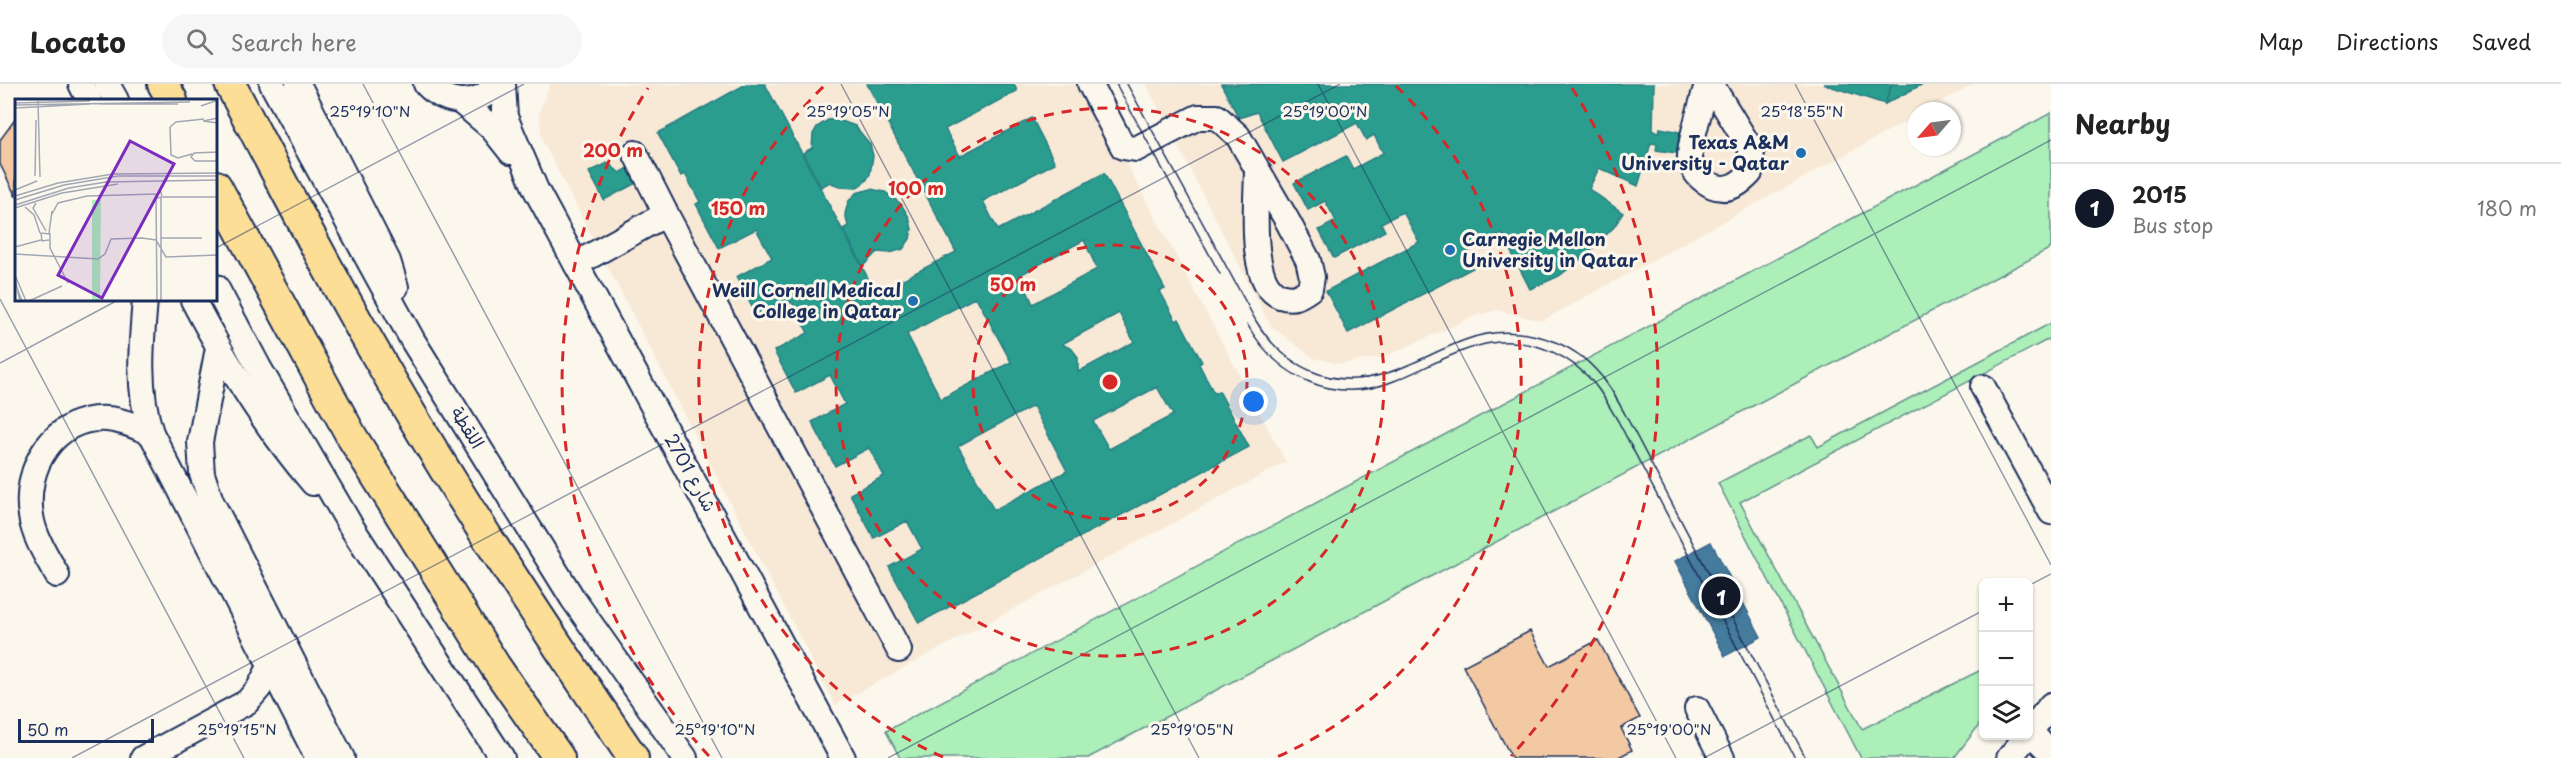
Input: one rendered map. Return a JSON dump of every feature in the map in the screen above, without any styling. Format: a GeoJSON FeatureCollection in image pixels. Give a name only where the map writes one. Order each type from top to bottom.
{"type":"FeatureCollection","features":[{"type":"Feature","properties":{"kind":"main road"},"geometry":{"type":"LineString","coordinates":[[163,84],[171,99]]}},
{"type":"Feature","properties":{"kind":"main road"},"geometry":{"type":"LineString","coordinates":[[230,84],[337,286],[437,457],[497,554],[633,758]]}},
{"type":"Feature","properties":{"kind":"main road"},"geometry":{"type":"LineString","coordinates":[[218,190],[352,437],[495,666],[559,758]]}},
{"type":"Feature","properties":{"kind":"street"},"geometry":{"type":"LineString","coordinates":[[68,84],[76,99]]}},
{"type":"Feature","properties":{"kind":"street"},"geometry":{"type":"LineString","coordinates":[[81,84],[88,99]]}},
{"type":"Feature","properties":{"kind":"street"},"geometry":{"type":"LineString","coordinates":[[107,84],[115,99]]}},
{"type":"Feature","properties":{"kind":"street","name":"اللقطة"},"geometry":{"type":"LineString","coordinates":[[272,84],[413,341],[573,599],[685,758]]}},
{"type":"Feature","properties":{"kind":"street"},"geometry":{"type":"LineString","coordinates":[[298,84],[388,261],[413,341]]}},
{"type":"Feature","properties":{"kind":"street"},"geometry":{"type":"LineString","coordinates":[[426,84],[433,92],[446,99],[460,101],[473,100],[485,95],[497,84]]}},
{"type":"Feature","properties":{"kind":"street","name":"شارع 2701"},"geometry":{"type":"LineString","coordinates":[[502,84],[505,117],[536,189],[843,758]]}},
{"type":"Feature","properties":{"kind":"street"},"geometry":{"type":"LineString","coordinates":[[1090,84],[1123,147],[1136,149],[1198,117],[1217,117],[1239,136],[1308,260],[1312,277],[1310,289],[1298,298],[1288,298],[1273,293],[1261,274],[1257,246],[1257,169]]}},
{"type":"Feature","properties":{"kind":"street","name":"شارع 2701"},"geometry":{"type":"LineString","coordinates":[[460,101],[492,128],[536,189]]}},
{"type":"Feature","properties":{"kind":"street"},"geometry":{"type":"LineString","coordinates":[[635,153],[899,650]]}},
{"type":"Feature","properties":{"kind":"street"},"geometry":{"type":"LineString","coordinates":[[576,264],[666,214]]}},
{"type":"Feature","properties":{"kind":"street"},"geometry":{"type":"LineString","coordinates":[[218,291],[259,368],[352,528],[502,758]]}},
{"type":"Feature","properties":{"kind":"street"},"geometry":{"type":"LineString","coordinates":[[145,302],[141,339],[141,385],[151,433],[318,758]]}},
{"type":"Feature","properties":{"kind":"street"},"geometry":{"type":"LineString","coordinates":[[194,302],[218,348],[278,442],[352,528]]}},
{"type":"Feature","properties":{"kind":"street"},"geometry":{"type":"LineString","coordinates":[[218,348],[200,442],[202,474],[211,501],[342,758]]}},
{"type":"Feature","properties":{"kind":"street"},"geometry":{"type":"LineString","coordinates":[[1983,387],[2051,512]]}},
{"type":"Feature","properties":{"kind":"street"},"geometry":{"type":"LineString","coordinates":[[57,575],[35,532],[31,519],[29,493],[34,467],[53,438],[72,425],[95,419],[118,420],[151,433]]}},
{"type":"Feature","properties":{"kind":"street"},"geometry":{"type":"LineString","coordinates":[[143,758],[247,702],[259,688],[271,665]]}},
{"type":"Feature","properties":{"kind":"street"},"geometry":{"type":"LineString","coordinates":[[247,702],[295,714]]}},
{"type":"Feature","properties":{"kind":"street"},"geometry":{"type":"LineString","coordinates":[[2033,728],[2051,705]]}},
{"type":"Feature","properties":{"kind":"street"},"geometry":{"type":"LineString","coordinates":[[1697,708],[1722,758]]}},
{"type":"Feature","properties":{"kind":"street"},"geometry":{"type":"LineString","coordinates":[[2033,738],[2051,753]]}},
{"type":"Feature","properties":{"kind":"street"},"geometry":{"type":"LineString","coordinates":[[2009,758],[2023,740]]}},
{"type":"Feature","properties":{"kind":"shaded area","name":"Weill Cornell Medical College in Qatar"},"geometry":{"type":"Polygon","coordinates":[[[550,84],[1084,84],[1286,462],[835,705],[542,140],[539,112],[550,84]]]}},
{"type":"Feature","properties":{"kind":"shaded area","name":"Carnegie Mellon University in Qatar"},"geometry":{"type":"Polygon","coordinates":[[[1146,84],[1974,84],[1941,102],[1907,102],[1907,121],[1542,321],[1498,310],[1475,316],[1384,357],[1340,364],[1313,358],[1270,325],[1146,84]]]}},
{"type":"Feature","properties":{"kind":"green space"},"geometry":{"type":"Polygon","coordinates":[[[2051,113],[2051,248],[1088,758],[900,758],[886,731],[2051,113]]]}},
{"type":"Feature","properties":{"kind":"green space"},"geometry":{"type":"Polygon","coordinates":[[[2051,323],[2051,338],[1740,502],[1862,729],[1979,671],[1979,725],[1954,758],[1861,758],[1718,483],[1811,435],[1818,447],[2051,323]]]}},
{"type":"Feature","properties":{"kind":"building: Schools"},"geometry":{"type":"Polygon","coordinates":[[[746,84],[765,84],[876,293],[956,252],[867,84],[1014,84],[1017,91],[945,129],[960,156],[1032,118],[1055,163],[983,201],[998,230],[1104,173],[1165,289],[1160,291],[1176,321],[1179,319],[1202,362],[1199,364],[1214,393],[1219,391],[1249,447],[919,623],[889,567],[922,549],[907,521],[874,538],[850,494],[884,476],[869,448],[835,466],[812,422],[845,404],[830,375],[796,393],[774,351],[808,333],[792,302],[759,320],[736,277],[772,258],[756,229],[719,248],[696,204],[700,202],[685,174],[681,176],[658,133],[746,84]],[[1084,240],[1020,275],[1033,304],[1097,269],[1084,240]],[[976,297],[907,334],[941,399],[1011,362],[976,297]],[[1119,313],[1062,344],[1072,349],[1078,357],[1078,372],[1134,342],[1119,313]],[[1157,387],[1093,421],[1109,449],[1173,415],[1157,387]],[[1033,406],[958,446],[994,510],[1067,471],[1033,406]]]}},
{"type":"Feature","properties":{"kind":"building: Schools"},"geometry":{"type":"Polygon","coordinates":[[[1221,84],[1654,84],[1653,131],[1659,133],[1660,128],[1680,132],[1676,153],[1656,150],[1657,144],[1651,143],[1638,186],[1599,168],[1589,189],[1623,213],[1614,227],[1585,256],[1559,276],[1530,289],[1502,234],[1465,253],[1473,268],[1348,333],[1326,291],[1419,242],[1403,212],[1381,223],[1385,231],[1334,258],[1319,230],[1336,221],[1325,201],[1308,210],[1294,183],[1346,156],[1353,169],[1383,153],[1374,135],[1366,140],[1357,123],[1283,162],[1257,112],[1239,118],[1221,84]]]}},
{"type":"Feature","properties":{"kind":"building: Schools"},"geometry":{"type":"Polygon","coordinates":[[[1823,84],[1892,84],[1885,104],[1823,84]]]}},
{"type":"Feature","properties":{"kind":"building: Schools"},"geometry":{"type":"Polygon","coordinates":[[[1892,84],[1923,84],[1885,104],[1892,84]]]}},
{"type":"Feature","properties":{"kind":"building: Schools"},"geometry":{"type":"Polygon","coordinates":[[[836,119],[855,126],[870,144],[873,156],[870,174],[866,181],[856,188],[840,187],[830,182],[821,187],[803,153],[812,148],[813,134],[817,127],[828,120],[836,119]]]}},
{"type":"Feature","properties":{"kind":"building: Schools"},"geometry":{"type":"Polygon","coordinates":[[[608,163],[620,173],[634,165],[642,180],[604,200],[589,172],[608,163]]]}},
{"type":"Feature","properties":{"kind":"building: Schools"},"geometry":{"type":"Polygon","coordinates":[[[871,189],[885,192],[901,204],[909,217],[912,229],[910,239],[903,249],[890,253],[877,252],[863,266],[843,229],[848,226],[845,214],[848,202],[856,193],[871,189]]]}},
{"type":"Feature","properties":{"kind":"building: Public"},"geometry":{"type":"Polygon","coordinates":[[[1711,542],[1761,637],[1725,656],[1675,561],[1711,542]]]}},
{"type":"Feature","properties":{"kind":"building: Other"},"geometry":{"type":"Polygon","coordinates":[[[15,119],[15,195],[0,164],[0,140],[15,119]]]}},
{"type":"Feature","properties":{"kind":"building: Other"},"geometry":{"type":"Polygon","coordinates":[[[1530,631],[1549,666],[1598,640],[1640,718],[1621,728],[1632,750],[1617,758],[1512,758],[1463,666],[1530,631]]]}},
{"type":"Feature","properties":{"kind":"tram line"},"geometry":{"type":"LineString","coordinates":[[1116,84],[1220,274]]}},
{"type":"Feature","properties":{"kind":"tram line"},"geometry":{"type":"LineString","coordinates":[[1127,84],[1256,321],[1280,351],[1295,362],[1311,371],[1328,376],[1346,379],[1364,378],[1394,371],[1465,340],[1482,335],[1517,333],[1535,336],[1568,348],[1596,370],[1609,386],[1626,416],[1806,758]]}},
{"type":"Feature","properties":{"kind":"tram line"},"geometry":{"type":"LineString","coordinates":[[1247,324],[1259,343],[1274,359],[1309,382],[1329,388],[1350,390],[1371,388],[1394,381],[1466,350],[1491,343],[1529,344],[1553,352],[1574,365],[1594,384],[1618,421],[1795,758]]}},
{"type":"Feature","properties":{"kind":"place","name":"Texas A&M University - Qatar"},"geometry":{"type":"Point","coordinates":[1801,153]}},
{"type":"Feature","properties":{"kind":"place","name":"Carnegie Mellon University in Qatar"},"geometry":{"type":"Point","coordinates":[1450,250]}},
{"type":"Feature","properties":{"kind":"place","name":"Weill Cornell Medical College in Qatar"},"geometry":{"type":"Point","coordinates":[913,301]}},
{"type":"Feature","properties":{"kind":"place","name":"2015"},"geometry":{"type":"Point","coordinates":[1721,596]}}]}
